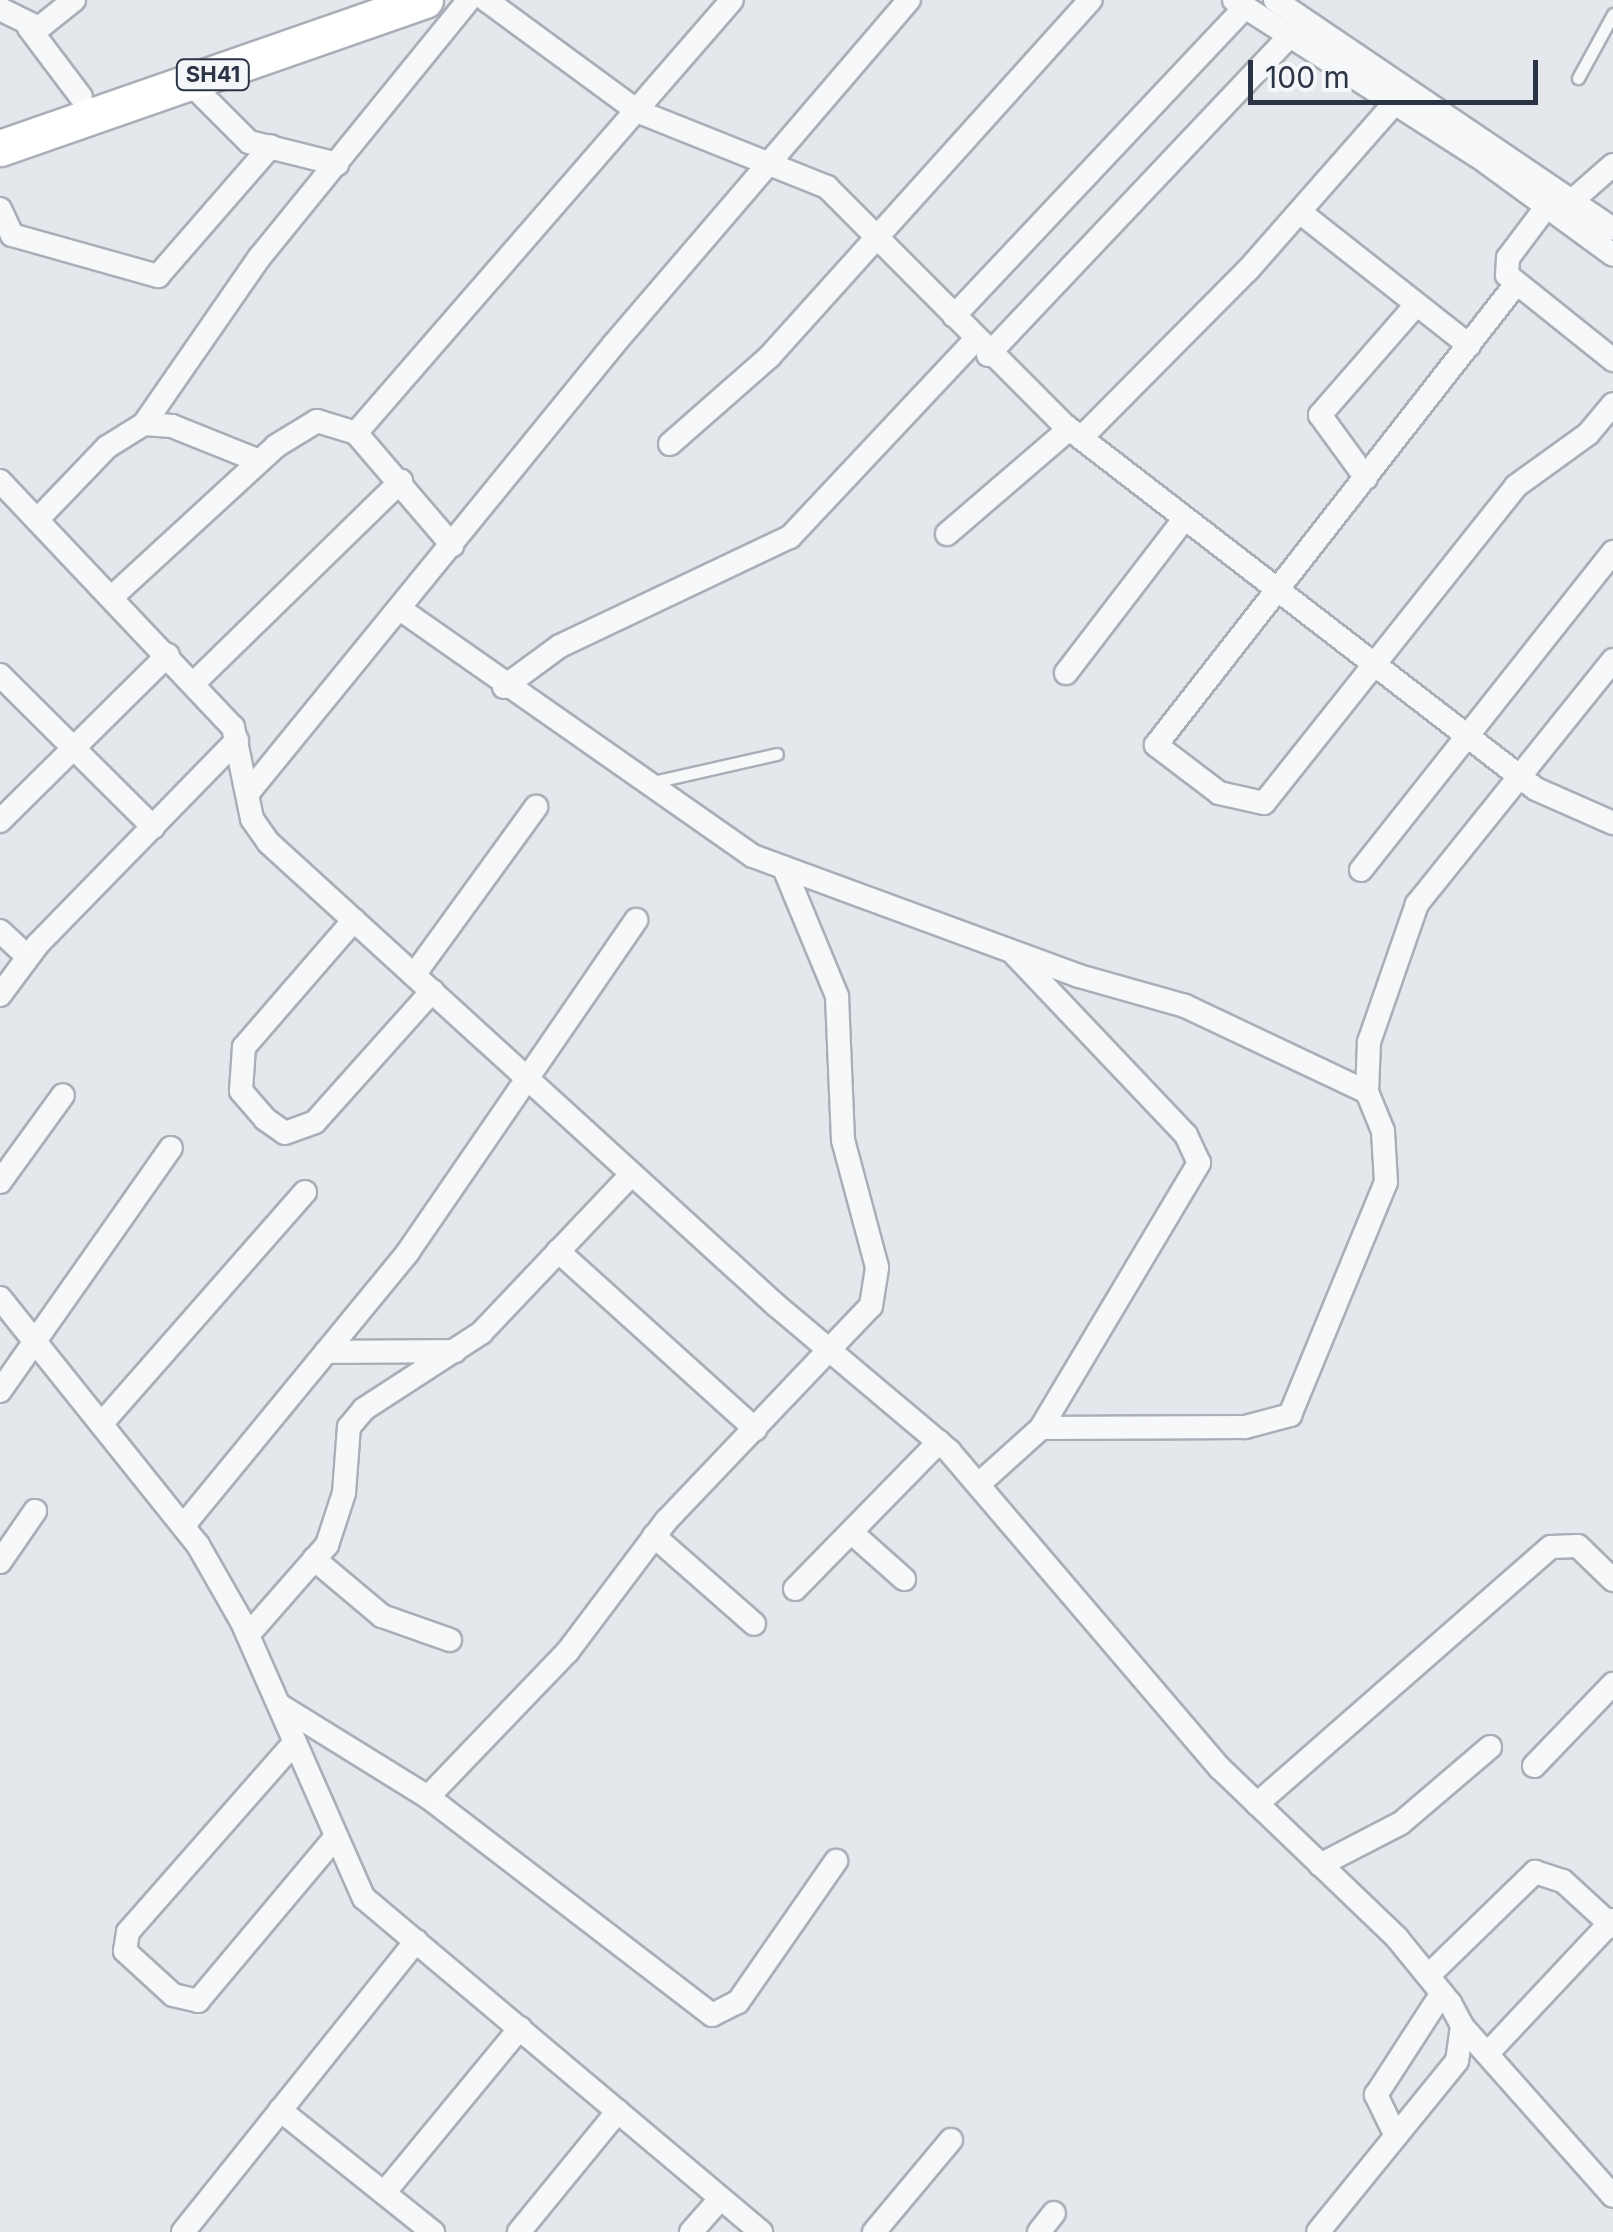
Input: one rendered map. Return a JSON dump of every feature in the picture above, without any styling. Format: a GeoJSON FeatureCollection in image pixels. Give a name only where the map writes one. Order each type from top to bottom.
{"type":"FeatureCollection","features":[{"type":"Feature","properties":{"kind":"main road","name":"SH41"},"geometry":{"type":"LineString","coordinates":[[0,125],[367,0]]}},
{"type":"Feature","properties":{"kind":"main road","name":"SH41"},"geometry":{"type":"LineString","coordinates":[[0,148],[425,0]]}},
{"type":"Feature","properties":{"kind":"street"},"geometry":{"type":"LineString","coordinates":[[29,28],[53,21],[74,0]]}},
{"type":"Feature","properties":{"kind":"street"},"geometry":{"type":"LineString","coordinates":[[37,520],[107,447],[144,424],[259,258],[468,0]]}},
{"type":"Feature","properties":{"kind":"street"},"geometry":{"type":"LineString","coordinates":[[486,0],[637,112],[827,187],[877,233],[982,348],[1075,433],[1521,777],[1613,823]]}},
{"type":"Feature","properties":{"kind":"street"},"geometry":{"type":"LineString","coordinates":[[356,433],[732,0]]}},
{"type":"Feature","properties":{"kind":"street"},"geometry":{"type":"LineString","coordinates":[[248,794],[771,162],[910,0]]}},
{"type":"Feature","properties":{"kind":"street"},"geometry":{"type":"LineString","coordinates":[[670,444],[758,368],[1090,0]]}},
{"type":"Feature","properties":{"kind":"street"},"geometry":{"type":"LineString","coordinates":[[1275,0],[1613,229]]}},
{"type":"Feature","properties":{"kind":"street"},"geometry":{"type":"LineString","coordinates":[[954,316],[1240,4],[1547,206],[1613,255]]}},
{"type":"Feature","properties":{"kind":"street"},"geometry":{"type":"LineString","coordinates":[[0,9],[29,28],[81,97]]}},
{"type":"Feature","properties":{"kind":"street"},"geometry":{"type":"LineString","coordinates":[[504,687],[560,646],[790,538],[1289,37]]}},
{"type":"Feature","properties":{"kind":"street"},"geometry":{"type":"LineString","coordinates":[[190,83],[230,131],[336,164]]}},
{"type":"Feature","properties":{"kind":"street"},"geometry":{"type":"LineString","coordinates":[[947,534],[1075,433],[1301,213],[1394,104]]}},
{"type":"Feature","properties":{"kind":"street"},"geometry":{"type":"LineString","coordinates":[[0,209],[12,234],[158,276],[270,146]]}},
{"type":"Feature","properties":{"kind":"street"},"geometry":{"type":"LineString","coordinates":[[1574,200],[1613,165]]}},
{"type":"Feature","properties":{"kind":"street"},"geometry":{"type":"LineString","coordinates":[[1547,206],[1508,258],[1516,284],[1613,360]]}},
{"type":"Feature","properties":{"kind":"street"},"geometry":{"type":"LineString","coordinates":[[1301,213],[1469,345]]}},
{"type":"Feature","properties":{"kind":"street"},"geometry":{"type":"LineString","coordinates":[[1516,284],[1156,745],[1219,792],[1264,803],[1516,486],[1588,434],[1613,404]]}},
{"type":"Feature","properties":{"kind":"street"},"geometry":{"type":"LineString","coordinates":[[1366,478],[1320,414],[1417,304]]}},
{"type":"Feature","properties":{"kind":"street"},"geometry":{"type":"LineString","coordinates":[[112,598],[259,461],[318,421],[356,433],[452,545]]}},
{"type":"Feature","properties":{"kind":"street"},"geometry":{"type":"LineString","coordinates":[[144,424],[172,426],[259,461]]}},
{"type":"Feature","properties":{"kind":"street"},"geometry":{"type":"LineString","coordinates":[[0,481],[195,682],[236,740],[248,794],[269,843],[831,1352],[939,1442],[980,1484],[1256,1804],[1436,1984],[1462,2026],[1613,2196]]}},
{"type":"Feature","properties":{"kind":"street"},"geometry":{"type":"LineString","coordinates":[[195,682],[401,481]]}},
{"type":"Feature","properties":{"kind":"street"},"geometry":{"type":"LineString","coordinates":[[1066,674],[1184,519]]}},
{"type":"Feature","properties":{"kind":"street"},"geometry":{"type":"LineString","coordinates":[[1361,870],[1613,552]]}},
{"type":"Feature","properties":{"kind":"street"},"geometry":{"type":"LineString","coordinates":[[400,609],[719,838],[784,868],[1011,951],[1185,1006],[1367,1092]]}},
{"type":"Feature","properties":{"kind":"street"},"geometry":{"type":"LineString","coordinates":[[0,821],[168,654]]}},
{"type":"Feature","properties":{"kind":"street"},"geometry":{"type":"LineString","coordinates":[[1041,1428],[1245,1427],[1290,1415],[1386,1182],[1383,1131],[1367,1092],[1368,1042],[1417,904],[1613,660]]}},
{"type":"Feature","properties":{"kind":"street"},"geometry":{"type":"LineString","coordinates":[[0,676],[153,828]]}},
{"type":"Feature","properties":{"kind":"street"},"geometry":{"type":"LineString","coordinates":[[0,996],[28,956],[236,740]]}},
{"type":"Feature","properties":{"kind":"street"},"geometry":{"type":"LineString","coordinates":[[414,975],[536,807]]}},
{"type":"Feature","properties":{"kind":"street"},"geometry":{"type":"LineString","coordinates":[[428,1797],[568,1651],[654,1536],[871,1306],[876,1267],[843,1140],[837,996],[784,868]]}},
{"type":"Feature","properties":{"kind":"street"},"geometry":{"type":"LineString","coordinates":[[354,920],[244,1047],[240,1092],[265,1119],[285,1133],[315,1122],[432,991]]}},
{"type":"Feature","properties":{"kind":"street"},"geometry":{"type":"LineString","coordinates":[[184,1525],[326,1352],[530,1081],[636,920]]}},
{"type":"Feature","properties":{"kind":"street"},"geometry":{"type":"LineString","coordinates":[[0,931],[28,956]]}},
{"type":"Feature","properties":{"kind":"street"},"geometry":{"type":"LineString","coordinates":[[980,1484],[1041,1428],[1198,1163],[1186,1134],[1011,951]]}},
{"type":"Feature","properties":{"kind":"street"},"geometry":{"type":"LineString","coordinates":[[0,1182],[63,1095]]}},
{"type":"Feature","properties":{"kind":"street"},"geometry":{"type":"LineString","coordinates":[[0,1390],[170,1148]]}},
{"type":"Feature","properties":{"kind":"street"},"geometry":{"type":"LineString","coordinates":[[248,1635],[314,1559],[337,1524],[349,1427],[364,1409],[458,1350],[632,1174]]}},
{"type":"Feature","properties":{"kind":"street"},"geometry":{"type":"LineString","coordinates":[[103,1422],[305,1192]]}},
{"type":"Feature","properties":{"kind":"street"},"geometry":{"type":"LineString","coordinates":[[558,1251],[755,1429]]}},
{"type":"Feature","properties":{"kind":"street"},"geometry":{"type":"LineString","coordinates":[[0,1298],[184,1525],[248,1635],[364,1898],[760,2232]]}},
{"type":"Feature","properties":{"kind":"street"},"geometry":{"type":"LineString","coordinates":[[326,1352],[458,1350]]}},
{"type":"Feature","properties":{"kind":"street"},"geometry":{"type":"LineString","coordinates":[[796,1589],[939,1442]]}},
{"type":"Feature","properties":{"kind":"street"},"geometry":{"type":"LineString","coordinates":[[0,1562],[35,1510]]}},
{"type":"Feature","properties":{"kind":"street"},"geometry":{"type":"LineString","coordinates":[[851,1532],[904,1579]]}},
{"type":"Feature","properties":{"kind":"street"},"geometry":{"type":"LineString","coordinates":[[654,1536],[754,1624]]}},
{"type":"Feature","properties":{"kind":"street"},"geometry":{"type":"LineString","coordinates":[[1256,1804],[1536,1556],[1564,1542],[1578,1546],[1613,1580]]}},
{"type":"Feature","properties":{"kind":"street"},"geometry":{"type":"LineString","coordinates":[[314,1559],[382,1616],[450,1640]]}},
{"type":"Feature","properties":{"kind":"street"},"geometry":{"type":"LineString","coordinates":[[1534,1766],[1613,1684]]}},
{"type":"Feature","properties":{"kind":"street"},"geometry":{"type":"LineString","coordinates":[[281,1706],[428,1797],[712,2014],[738,2002],[836,1861]]}},
{"type":"Feature","properties":{"kind":"street"},"geometry":{"type":"LineString","coordinates":[[296,1742],[128,1932],[125,1951],[173,1994],[198,2001],[335,1838]]}},
{"type":"Feature","properties":{"kind":"street"},"geometry":{"type":"LineString","coordinates":[[1320,1865],[1401,1823],[1490,1747]]}},
{"type":"Feature","properties":{"kind":"street"},"geometry":{"type":"LineString","coordinates":[[1396,2136],[1376,2095],[1436,1984],[1535,1872],[1563,1882],[1612,1923],[1487,2054]]}},
{"type":"Feature","properties":{"kind":"street"},"geometry":{"type":"LineString","coordinates":[[183,2232],[416,1940]]}},
{"type":"Feature","properties":{"kind":"street"},"geometry":{"type":"LineString","coordinates":[[1318,2232],[1457,2061],[1462,2026]]}},
{"type":"Feature","properties":{"kind":"street"},"geometry":{"type":"LineString","coordinates":[[384,2193],[520,2028]]}},
{"type":"Feature","properties":{"kind":"street"},"geometry":{"type":"LineString","coordinates":[[280,2110],[433,2232]]}},
{"type":"Feature","properties":{"kind":"street"},"geometry":{"type":"LineString","coordinates":[[520,2232],[618,2111]]}},
{"type":"Feature","properties":{"kind":"street"},"geometry":{"type":"LineString","coordinates":[[874,2232],[952,2140]]}},
{"type":"Feature","properties":{"kind":"street"},"geometry":{"type":"LineString","coordinates":[[691,2232],[720,2199]]}},
{"type":"Feature","properties":{"kind":"street"},"geometry":{"type":"LineString","coordinates":[[1039,2232],[1054,2213]]}},
{"type":"Feature","properties":{"kind":"lane"},"geometry":{"type":"LineString","coordinates":[[1578,78],[1613,14]]}},
{"type":"Feature","properties":{"kind":"lane"},"geometry":{"type":"LineString","coordinates":[[643,785],[777,754]]}}]}
